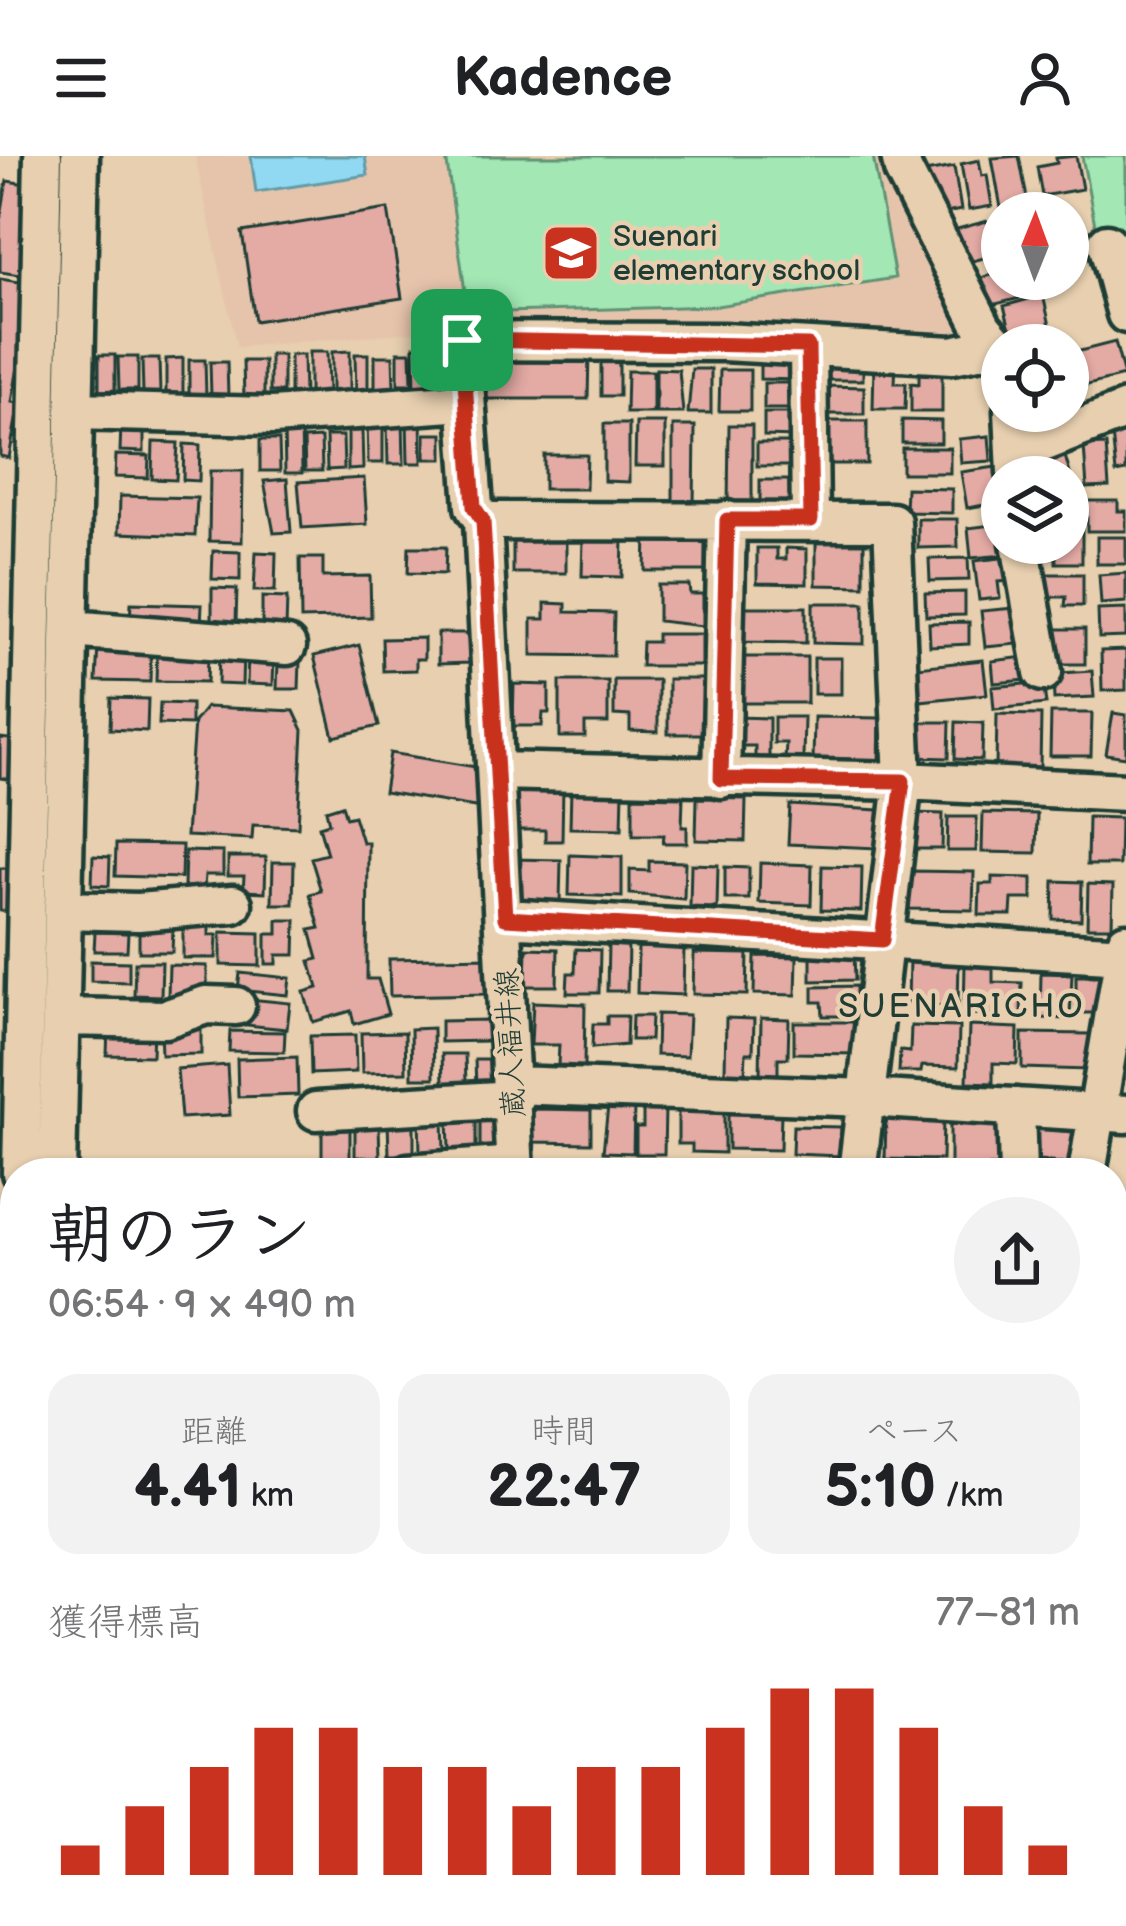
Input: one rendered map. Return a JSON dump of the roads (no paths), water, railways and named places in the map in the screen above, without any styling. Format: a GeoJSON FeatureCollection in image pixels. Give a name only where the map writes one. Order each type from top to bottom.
{"type":"FeatureCollection","features":[{"type":"Feature","properties":{"kind":"street"},"geometry":{"type":"LineString","coordinates":[[19,1158],[11,1101],[43,156]]}},
{"type":"Feature","properties":{"kind":"street"},"geometry":{"type":"LineString","coordinates":[[57,1158],[80,156]]}},
{"type":"Feature","properties":{"kind":"street"},"geometry":{"type":"LineString","coordinates":[[910,158],[903,170],[981,324]]}},
{"type":"Feature","properties":{"kind":"street"},"geometry":{"type":"LineString","coordinates":[[1107,243],[1126,314]]}},
{"type":"Feature","properties":{"kind":"street","name":"蔵人福井線"},"geometry":{"type":"LineString","coordinates":[[515,1158],[483,521],[474,507],[462,340],[808,346]]}},
{"type":"Feature","properties":{"kind":"street"},"geometry":{"type":"LineString","coordinates":[[811,520],[808,346],[952,355],[981,351]]}},
{"type":"Feature","properties":{"kind":"street"},"geometry":{"type":"LineString","coordinates":[[74,411],[273,416],[465,402]]}},
{"type":"Feature","properties":{"kind":"street"},"geometry":{"type":"LineString","coordinates":[[1033,456],[1126,410]]}},
{"type":"Feature","properties":{"kind":"street"},"geometry":{"type":"LineString","coordinates":[[36,469],[73,470]]}},
{"type":"Feature","properties":{"kind":"street"},"geometry":{"type":"LineString","coordinates":[[721,779],[727,520]]}},
{"type":"Feature","properties":{"kind":"street"},"geometry":{"type":"LineString","coordinates":[[483,521],[892,521],[903,781],[859,1158]]}},
{"type":"Feature","properties":{"kind":"street"},"geometry":{"type":"LineString","coordinates":[[1024,564],[1043,672]]}},
{"type":"Feature","properties":{"kind":"street"},"geometry":{"type":"LineString","coordinates":[[70,629],[287,646]]}},
{"type":"Feature","properties":{"kind":"street"},"geometry":{"type":"LineString","coordinates":[[497,771],[1126,792]]}},
{"type":"Feature","properties":{"kind":"street"},"geometry":{"type":"LineString","coordinates":[[63,910],[138,912],[233,904]]}},
{"type":"Feature","properties":{"kind":"street"},"geometry":{"type":"LineString","coordinates":[[505,918],[1125,951],[1111,1113],[1094,1158]]}},
{"type":"Feature","properties":{"kind":"street"},"geometry":{"type":"LineString","coordinates":[[61,1017],[165,1019],[206,1005],[236,1006]]}},
{"type":"Feature","properties":{"kind":"street"},"geometry":{"type":"LineString","coordinates":[[316,1111],[514,1092],[867,1098],[1111,1113]]}},
{"type":"Feature","properties":{"kind":"street"},"geometry":{"type":"LineString","coordinates":[[1016,1107],[1018,1158]]}},
{"type":"Feature","properties":{"kind":"water"},"geometry":{"type":"Polygon","coordinates":[[[251,156],[365,156],[368,175],[256,192],[251,156]]]}},
{"type":"Feature","properties":{"kind":"place","name":"Suenari elementary school"},"geometry":{"type":"Point","coordinates":[571,253]}},
{"type":"Feature","properties":{"kind":"district","name":"SUENARICHO"},"geometry":{"type":"Point","coordinates":[962,1005]}}]}
